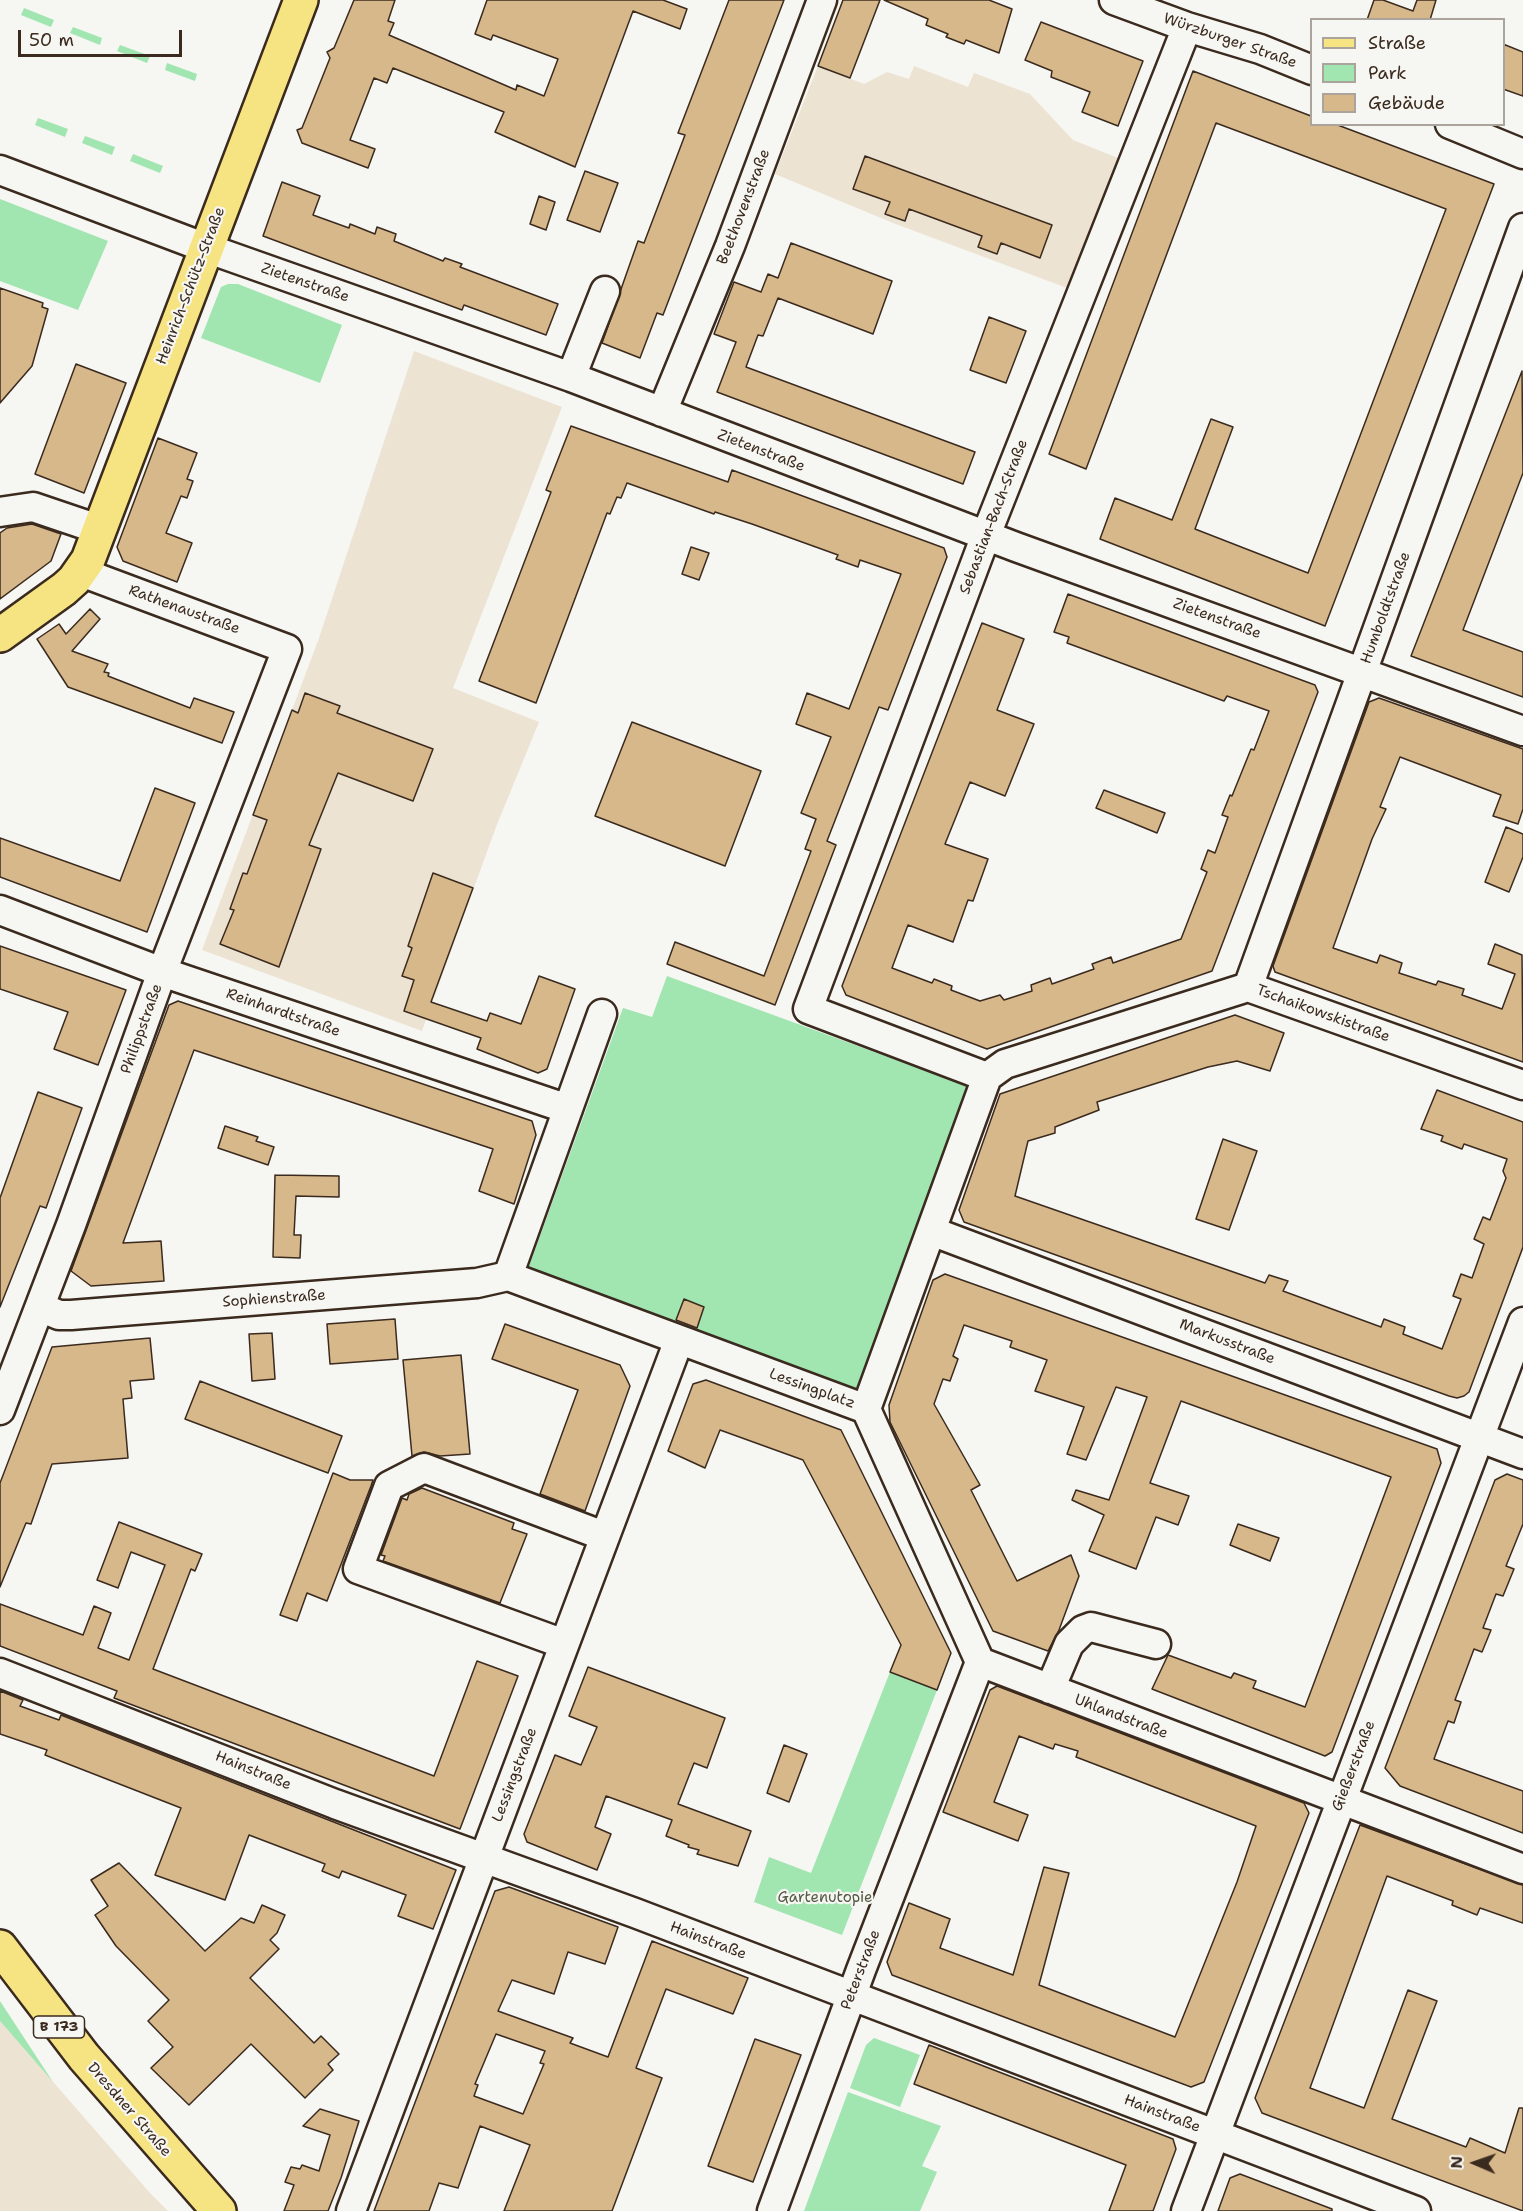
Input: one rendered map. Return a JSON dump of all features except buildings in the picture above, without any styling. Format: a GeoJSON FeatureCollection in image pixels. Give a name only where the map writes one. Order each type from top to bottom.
{"type":"FeatureCollection","features":[{"type":"Feature","properties":{"kind":"main road","name":"Heinrich-Schütz-Straße"},"geometry":{"type":"LineString","coordinates":[[81,572],[301,0]]}},
{"type":"Feature","properties":{"kind":"main road"},"geometry":{"type":"LineString","coordinates":[[0,635],[64,589],[81,572]]}},
{"type":"Feature","properties":{"kind":"main road","name":"Dresdner Straße"},"geometry":{"type":"LineString","coordinates":[[0,1947],[84,2057],[219,2211]]}},
{"type":"Feature","properties":{"kind":"street","name":"Beethovenstraße"},"geometry":{"type":"LineString","coordinates":[[663,412],[730,246],[822,0]]}},
{"type":"Feature","properties":{"kind":"street","name":"Würzburger Straße"},"geometry":{"type":"LineString","coordinates":[[1128,3],[1187,27],[1260,49],[1310,70]]}},
{"type":"Feature","properties":{"kind":"street","name":"Sebastian-Bach-Straße"},"geometry":{"type":"LineString","coordinates":[[987,1077],[808,1009],[986,535],[1187,27]]}},
{"type":"Feature","properties":{"kind":"street"},"geometry":{"type":"LineString","coordinates":[[1455,126],[1523,154]]}},
{"type":"Feature","properties":{"kind":"street","name":"Zietenstraße"},"geometry":{"type":"LineString","coordinates":[[0,170],[206,248],[570,377],[986,535],[1523,730]]}},
{"type":"Feature","properties":{"kind":"street","name":"Humboldtstraße"},"geometry":{"type":"LineString","coordinates":[[1248,987],[1523,228]]}},
{"type":"Feature","properties":{"kind":"street"},"geometry":{"type":"LineString","coordinates":[[570,377],[605,291]]}},
{"type":"Feature","properties":{"kind":"street"},"geometry":{"type":"LineString","coordinates":[[0,512],[33,507],[98,529]]}},
{"type":"Feature","properties":{"kind":"street","name":"Rathenaustraße"},"geometry":{"type":"LineString","coordinates":[[81,572],[286,649]]}},
{"type":"Feature","properties":{"kind":"street","name":"Philippstraße"},"geometry":{"type":"LineString","coordinates":[[0,1410],[162,972],[286,649]]}},
{"type":"Feature","properties":{"kind":"street","name":"Reinhardtstraße"},"geometry":{"type":"LineString","coordinates":[[0,910],[162,972],[568,1109]]}},
{"type":"Feature","properties":{"kind":"street","name":"Tschaikowskistraße"},"geometry":{"type":"LineString","coordinates":[[987,1077],[1005,1064],[1248,987],[1523,1085]]}},
{"type":"Feature","properties":{"kind":"street"},"geometry":{"type":"LineString","coordinates":[[508,1276],[602,1014]]}},
{"type":"Feature","properties":{"kind":"street","name":"Lessingplatz"},"geometry":{"type":"LineString","coordinates":[[508,1276],[866,1409],[987,1077]]}},
{"type":"Feature","properties":{"kind":"street","name":"Markusstraße"},"geometry":{"type":"LineString","coordinates":[[931,1231],[1523,1454]]}},
{"type":"Feature","properties":{"kind":"street","name":"Sophienstraße"},"geometry":{"type":"LineString","coordinates":[[39,1308],[59,1315],[71,1315],[477,1283],[508,1276]]}},
{"type":"Feature","properties":{"kind":"street","name":"Gießerstraße"},"geometry":{"type":"LineString","coordinates":[[1186,2211],[1523,1322]]}},
{"type":"Feature","properties":{"kind":"street","name":"Lessingstraße"},"geometry":{"type":"LineString","coordinates":[[351,2211],[679,1340]]}},
{"type":"Feature","properties":{"kind":"street"},"geometry":{"type":"LineString","coordinates":[[866,1409],[980,1662]]}},
{"type":"Feature","properties":{"kind":"street"},"geometry":{"type":"LineString","coordinates":[[564,1644],[358,1569],[373,1527],[389,1486],[424,1468],[604,1536]]}},
{"type":"Feature","properties":{"kind":"street"},"geometry":{"type":"LineString","coordinates":[[1050,1689],[1069,1644],[1083,1629],[1091,1627],[1156,1644]]}},
{"type":"Feature","properties":{"kind":"street","name":"Uhlandstraße"},"geometry":{"type":"LineString","coordinates":[[980,1662],[1341,1802],[1523,1869]]}},
{"type":"Feature","properties":{"kind":"street","name":"Peterstraße"},"geometry":{"type":"LineString","coordinates":[[772,2211],[851,1995],[980,1662]]}},
{"type":"Feature","properties":{"kind":"street","name":"Hainstraße"},"geometry":{"type":"LineString","coordinates":[[0,1673],[483,1859],[635,1913],[1416,2211]]}},
{"type":"Feature","properties":{"kind":"shaded area"},"geometry":{"type":"Polygon","coordinates":[[[818,66],[864,84],[887,72],[909,79],[914,66],[968,87],[974,73],[1030,94],[1073,140],[1118,158],[1067,288],[893,223],[775,174],[818,66]]]}},
{"type":"Feature","properties":{"kind":"shaded area"},"geometry":{"type":"Polygon","coordinates":[[[414,351],[562,407],[453,688],[539,722],[496,827],[422,1031],[202,950],[319,638],[414,351]]]}},
{"type":"Feature","properties":{"kind":"shaded area"},"geometry":{"type":"Polygon","coordinates":[[[0,2021],[150,2193],[168,2211],[0,2211],[0,2021]]]}},
{"type":"Feature","properties":{"kind":"green space"},"geometry":{"type":"Polygon","coordinates":[[[24,8],[54,20],[51,27],[21,15],[24,8]]]}},
{"type":"Feature","properties":{"kind":"green space"},"geometry":{"type":"Polygon","coordinates":[[[73,27],[102,38],[100,45],[70,33],[73,27]]]}},
{"type":"Feature","properties":{"kind":"green space"},"geometry":{"type":"Polygon","coordinates":[[[120,45],[150,56],[147,63],[117,51],[120,45]]]}},
{"type":"Feature","properties":{"kind":"green space"},"geometry":{"type":"Polygon","coordinates":[[[167,63],[197,74],[195,81],[165,70],[167,63]]]}},
{"type":"Feature","properties":{"kind":"green space"},"geometry":{"type":"Polygon","coordinates":[[[38,118],[68,129],[65,137],[35,125],[38,118]]]}},
{"type":"Feature","properties":{"kind":"green space"},"geometry":{"type":"Polygon","coordinates":[[[85,136],[115,147],[112,155],[82,143],[85,136]]]}},
{"type":"Feature","properties":{"kind":"green space"},"geometry":{"type":"Polygon","coordinates":[[[133,154],[163,166],[160,173],[130,161],[133,154]]]}},
{"type":"Feature","properties":{"kind":"green space"},"geometry":{"type":"Polygon","coordinates":[[[0,199],[108,241],[78,310],[0,281],[0,199]]]}},
{"type":"Feature","properties":{"kind":"green space"},"geometry":{"type":"Polygon","coordinates":[[[238,284],[342,325],[320,383],[201,338],[221,287],[238,284]]]}},
{"type":"Feature","properties":{"kind":"green space"},"geometry":{"type":"Polygon","coordinates":[[[667,976],[967,1086],[856,1390],[528,1269],[623,1008],[652,1017],[667,976]]]}},
{"type":"Feature","properties":{"kind":"green space","name":"Gartenutopie"},"geometry":{"type":"Polygon","coordinates":[[[890,1672],[937,1690],[842,1935],[754,1902],[769,1857],[811,1873],[890,1672]]]}},
{"type":"Feature","properties":{"kind":"green space"},"geometry":{"type":"Polygon","coordinates":[[[0,2001],[53,2082],[0,2021],[0,2001]]]}},
{"type":"Feature","properties":{"kind":"green space"},"geometry":{"type":"Polygon","coordinates":[[[874,2038],[920,2055],[900,2107],[850,2088],[866,2045],[874,2038]]]}},
{"type":"Feature","properties":{"kind":"green space"},"geometry":{"type":"Polygon","coordinates":[[[848,2092],[941,2126],[922,2166],[937,2172],[920,2211],[804,2211],[848,2092]]]}}]}
